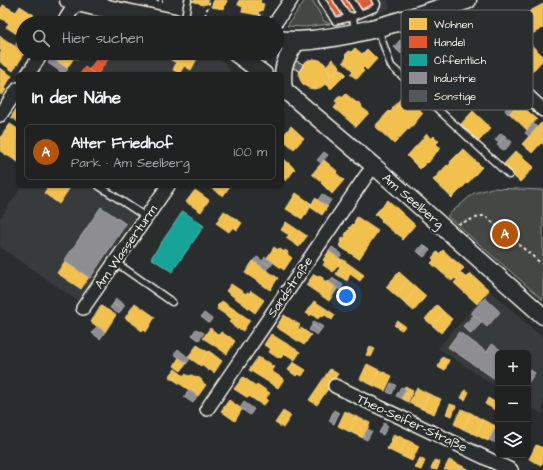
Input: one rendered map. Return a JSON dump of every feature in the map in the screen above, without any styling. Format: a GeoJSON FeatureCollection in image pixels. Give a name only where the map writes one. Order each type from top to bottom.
{"type":"FeatureCollection","features":[{"type":"Feature","properties":{"kind":"main road"},"geometry":{"type":"LineString","coordinates":[[435,10],[467,0]]}},
{"type":"Feature","properties":{"kind":"main road"},"geometry":{"type":"LineString","coordinates":[[73,1],[142,16]]}},
{"type":"Feature","properties":{"kind":"main road"},"geometry":{"type":"LineString","coordinates":[[284,40],[297,41],[332,38],[354,25],[377,28],[401,21]]}},
{"type":"Feature","properties":{"kind":"street"},"geometry":{"type":"LineString","coordinates":[[280,16],[291,0]]}},
{"type":"Feature","properties":{"kind":"street"},"geometry":{"type":"LineString","coordinates":[[66,16],[73,1]]}},
{"type":"Feature","properties":{"kind":"street"},"geometry":{"type":"LineString","coordinates":[[282,72],[283,66],[297,41]]}},
{"type":"Feature","properties":{"kind":"street"},"geometry":{"type":"LineString","coordinates":[[29,72],[37,60]]}},
{"type":"Feature","properties":{"kind":"street"},"geometry":{"type":"LineString","coordinates":[[246,60],[256,67]]}},
{"type":"Feature","properties":{"kind":"street","name":"Am Seelberg"},"geometry":{"type":"LineString","coordinates":[[284,90],[374,166],[543,316]]}},
{"type":"Feature","properties":{"kind":"street"},"geometry":{"type":"LineString","coordinates":[[0,116],[16,92]]}},
{"type":"Feature","properties":{"kind":"street"},"geometry":{"type":"LineString","coordinates":[[533,101],[543,110]]}},
{"type":"Feature","properties":{"kind":"street","name":"Sandstraße"},"geometry":{"type":"LineString","coordinates":[[207,409],[374,166]]}},
{"type":"Feature","properties":{"kind":"street","name":"Am Wasserturm"},"geometry":{"type":"LineString","coordinates":[[83,308],[167,188]]}},
{"type":"Feature","properties":{"kind":"street","name":"Theo-Seifer-Straße"},"geometry":{"type":"LineString","coordinates":[[335,386],[511,470]]}},
{"type":"Feature","properties":{"kind":"lane"},"geometry":{"type":"LineString","coordinates":[[185,16],[188,0]]}},
{"type":"Feature","properties":{"kind":"lane"},"geometry":{"type":"LineString","coordinates":[[322,0],[335,22],[354,25]]}},
{"type":"Feature","properties":{"kind":"lane"},"geometry":{"type":"LineString","coordinates":[[337,0],[354,25]]}},
{"type":"Feature","properties":{"kind":"lane"},"geometry":{"type":"LineString","coordinates":[[351,0],[360,14]]}},
{"type":"Feature","properties":{"kind":"lane"},"geometry":{"type":"LineString","coordinates":[[354,25],[360,14],[376,7],[377,4],[375,0]]}},
{"type":"Feature","properties":{"kind":"lane"},"geometry":{"type":"LineString","coordinates":[[377,28],[391,66],[401,75]]}},
{"type":"Feature","properties":{"kind":"lane"},"geometry":{"type":"LineString","coordinates":[[438,110],[508,175]]}},
{"type":"Feature","properties":{"kind":"lane"},"geometry":{"type":"LineString","coordinates":[[102,188],[146,217]]}},
{"type":"Feature","properties":{"kind":"lane"},"geometry":{"type":"LineString","coordinates":[[115,262],[172,302]]}},
{"type":"Feature","properties":{"kind":"path"},"geometry":{"type":"LineString","coordinates":[[156,0],[163,1]]}},
{"type":"Feature","properties":{"kind":"path"},"geometry":{"type":"LineString","coordinates":[[205,16],[210,0]]}},
{"type":"Feature","properties":{"kind":"path"},"geometry":{"type":"LineString","coordinates":[[447,230],[454,225],[485,216],[543,265]]}},
{"type":"Feature","properties":{"kind":"shaded area"},"geometry":{"type":"Polygon","coordinates":[[[305,0],[388,0],[390,9],[353,20],[322,26],[287,26],[305,0]]]}},
{"type":"Feature","properties":{"kind":"shaded area"},"geometry":{"type":"Polygon","coordinates":[[[305,0],[312,0],[324,21],[330,24],[304,27],[287,26],[305,0]]]}},
{"type":"Feature","properties":{"kind":"shaded area"},"geometry":{"type":"Polygon","coordinates":[[[107,60],[221,60],[226,63],[230,71],[230,72],[98,72],[107,60]]]}},
{"type":"Feature","properties":{"kind":"shaded area"},"geometry":{"type":"Polygon","coordinates":[[[21,188],[99,188],[137,214],[78,301],[0,247],[0,219],[21,188]]]}},
{"type":"Feature","properties":{"kind":"shaded area"},"geometry":{"type":"Polygon","coordinates":[[[492,188],[543,190],[543,300],[447,216],[474,193],[492,188]]]}},
{"type":"Feature","properties":{"kind":"shaded area"},"geometry":{"type":"Polygon","coordinates":[[[489,290],[543,338],[543,414],[531,408],[531,350],[495,350],[495,386],[438,348],[489,290]]]}},
{"type":"Feature","properties":{"kind":"building: Wohnen"},"geometry":{"type":"Polygon","coordinates":[[[208,0],[207,4],[203,5],[191,1],[208,0]]]}},
{"type":"Feature","properties":{"kind":"building: Wohnen"},"geometry":{"type":"Polygon","coordinates":[[[214,0],[227,0],[224,9],[211,7],[214,0]]]}},
{"type":"Feature","properties":{"kind":"building: Wohnen"},"geometry":{"type":"Polygon","coordinates":[[[239,0],[261,0],[260,3],[264,4],[262,11],[259,11],[258,15],[242,12],[243,7],[238,5],[239,0]]]}},
{"type":"Feature","properties":{"kind":"building: Wohnen"},"geometry":{"type":"Polygon","coordinates":[[[543,4],[543,28],[533,33],[533,10],[543,4]]]}},
{"type":"Feature","properties":{"kind":"building: Wohnen"},"geometry":{"type":"Polygon","coordinates":[[[3,5],[16,12],[20,6],[34,15],[16,16],[16,33],[6,27],[9,23],[0,18],[0,10],[3,5]]]}},
{"type":"Feature","properties":{"kind":"building: Wohnen"},"geometry":{"type":"Polygon","coordinates":[[[0,36],[16,47],[16,60],[20,60],[13,71],[0,62],[0,53],[2,51],[0,50],[0,36]]]}},
{"type":"Feature","properties":{"kind":"building: Wohnen"},"geometry":{"type":"Polygon","coordinates":[[[533,47],[543,56],[543,60],[533,71],[533,47]]]}},
{"type":"Feature","properties":{"kind":"building: Wohnen"},"geometry":{"type":"Polygon","coordinates":[[[355,48],[362,54],[367,49],[377,59],[367,70],[364,67],[362,69],[364,71],[357,79],[350,74],[353,71],[343,62],[347,57],[345,55],[355,48]]]}},
{"type":"Feature","properties":{"kind":"building: Wohnen"},"geometry":{"type":"Polygon","coordinates":[[[314,59],[325,63],[329,74],[325,85],[314,89],[303,85],[299,74],[303,63],[314,59]]]}},
{"type":"Feature","properties":{"kind":"building: Wohnen"},"geometry":{"type":"Polygon","coordinates":[[[332,59],[340,66],[329,79],[327,65],[332,59]]]}},
{"type":"Feature","properties":{"kind":"building: Wohnen"},"geometry":{"type":"Polygon","coordinates":[[[55,60],[73,60],[67,68],[55,60]]]}},
{"type":"Feature","properties":{"kind":"building: Wohnen"},"geometry":{"type":"Polygon","coordinates":[[[172,60],[196,60],[191,70],[184,66],[181,72],[173,70],[176,63],[172,60]]]}},
{"type":"Feature","properties":{"kind":"building: Wohnen"},"geometry":{"type":"Polygon","coordinates":[[[339,67],[346,74],[331,89],[326,84],[339,67]]]}},
{"type":"Feature","properties":{"kind":"building: Wohnen"},"geometry":{"type":"Polygon","coordinates":[[[0,68],[12,76],[4,88],[6,90],[2,95],[0,94],[0,68]]]}},
{"type":"Feature","properties":{"kind":"building: Wohnen"},"geometry":{"type":"Polygon","coordinates":[[[346,94],[369,113],[356,127],[334,108],[338,103],[335,101],[340,95],[342,98],[346,94]]]}},
{"type":"Feature","properties":{"kind":"building: Wohnen"},"geometry":{"type":"Polygon","coordinates":[[[401,98],[401,110],[420,110],[423,113],[409,130],[408,129],[394,144],[375,126],[389,111],[390,112],[393,109],[392,108],[401,98]]]}},
{"type":"Feature","properties":{"kind":"building: Wohnen"},"geometry":{"type":"Polygon","coordinates":[[[16,109],[16,121],[11,117],[16,109]]]}},
{"type":"Feature","properties":{"kind":"building: Wohnen"},"geometry":{"type":"Polygon","coordinates":[[[512,110],[526,110],[537,119],[527,130],[509,113],[512,110]]]}},
{"type":"Feature","properties":{"kind":"building: Wohnen"},"geometry":{"type":"Polygon","coordinates":[[[473,111],[491,128],[478,142],[460,125],[473,111]]]}},
{"type":"Feature","properties":{"kind":"building: Wohnen"},"geometry":{"type":"Polygon","coordinates":[[[541,123],[543,125],[543,144],[541,143],[532,153],[522,144],[541,123]]]}},
{"type":"Feature","properties":{"kind":"building: Wohnen"},"geometry":{"type":"Polygon","coordinates":[[[10,124],[16,128],[16,161],[0,151],[0,138],[10,124]]]}},
{"type":"Feature","properties":{"kind":"building: Wohnen"},"geometry":{"type":"Polygon","coordinates":[[[291,126],[304,138],[294,149],[284,141],[284,135],[291,126]]]}},
{"type":"Feature","properties":{"kind":"building: Wohnen"},"geometry":{"type":"Polygon","coordinates":[[[427,134],[431,139],[434,136],[439,141],[436,144],[441,148],[428,163],[427,162],[420,169],[407,156],[427,134]]]}},
{"type":"Feature","properties":{"kind":"building: Wohnen"},"geometry":{"type":"Polygon","coordinates":[[[463,149],[482,167],[452,198],[433,180],[463,149]]]}},
{"type":"Feature","properties":{"kind":"building: Wohnen"},"geometry":{"type":"Polygon","coordinates":[[[516,151],[534,167],[520,182],[502,166],[516,151]]]}},
{"type":"Feature","properties":{"kind":"building: Wohnen"},"geometry":{"type":"Polygon","coordinates":[[[284,159],[295,169],[286,181],[284,179],[284,159]]]}},
{"type":"Feature","properties":{"kind":"building: Wohnen"},"geometry":{"type":"Polygon","coordinates":[[[324,160],[337,171],[336,173],[344,180],[332,194],[321,183],[322,182],[312,174],[324,160]]]}},
{"type":"Feature","properties":{"kind":"building: Wohnen"},"geometry":{"type":"Polygon","coordinates":[[[48,188],[70,188],[59,204],[44,193],[48,188]]]}},
{"type":"Feature","properties":{"kind":"building: Wohnen"},"geometry":{"type":"Polygon","coordinates":[[[211,188],[229,188],[223,196],[211,188]]]}},
{"type":"Feature","properties":{"kind":"building: Wohnen"},"geometry":{"type":"Polygon","coordinates":[[[195,190],[209,200],[201,212],[186,202],[195,190]]]}},
{"type":"Feature","properties":{"kind":"building: Wohnen"},"geometry":{"type":"Polygon","coordinates":[[[296,193],[312,204],[302,219],[286,209],[296,193]]]}},
{"type":"Feature","properties":{"kind":"building: Wohnen"},"geometry":{"type":"Polygon","coordinates":[[[315,198],[328,206],[322,215],[310,207],[315,198]]]}},
{"type":"Feature","properties":{"kind":"building: Wohnen"},"geometry":{"type":"Polygon","coordinates":[[[388,200],[415,225],[402,240],[403,238],[381,221],[382,220],[376,214],[374,215],[388,200]]]}},
{"type":"Feature","properties":{"kind":"building: Wohnen"},"geometry":{"type":"Polygon","coordinates":[[[224,211],[242,223],[237,230],[233,227],[229,232],[216,223],[224,211]]]}},
{"type":"Feature","properties":{"kind":"building: Wohnen"},"geometry":{"type":"Polygon","coordinates":[[[357,217],[378,231],[359,259],[339,246],[343,237],[346,237],[345,235],[348,230],[350,230],[349,228],[355,223],[354,222],[357,217]]]}},
{"type":"Feature","properties":{"kind":"building: Wohnen"},"geometry":{"type":"Polygon","coordinates":[[[286,222],[307,236],[299,247],[286,238],[289,235],[281,230],[286,222]]]}},
{"type":"Feature","properties":{"kind":"building: Wohnen"},"geometry":{"type":"Polygon","coordinates":[[[274,247],[278,250],[279,248],[284,252],[285,250],[292,258],[284,270],[267,258],[274,247]]]}},
{"type":"Feature","properties":{"kind":"building: Wohnen"},"geometry":{"type":"Polygon","coordinates":[[[443,250],[453,259],[441,272],[431,263],[434,260],[432,258],[437,252],[439,254],[443,250]]]}},
{"type":"Feature","properties":{"kind":"building: Wohnen"},"geometry":{"type":"Polygon","coordinates":[[[329,251],[342,260],[333,272],[323,265],[325,262],[323,260],[329,251]]]}},
{"type":"Feature","properties":{"kind":"building: Wohnen"},"geometry":{"type":"Polygon","coordinates":[[[342,259],[364,275],[360,281],[350,274],[347,281],[336,274],[340,267],[338,265],[342,259]]]}},
{"type":"Feature","properties":{"kind":"building: Wohnen"},"geometry":{"type":"Polygon","coordinates":[[[453,259],[464,268],[460,272],[462,274],[457,280],[455,278],[452,281],[441,272],[453,259]]]}},
{"type":"Feature","properties":{"kind":"building: Wohnen"},"geometry":{"type":"Polygon","coordinates":[[[65,261],[89,277],[81,289],[57,273],[65,261]]]}},
{"type":"Feature","properties":{"kind":"building: Wohnen"},"geometry":{"type":"Polygon","coordinates":[[[253,261],[278,278],[270,290],[245,273],[253,261]]]}},
{"type":"Feature","properties":{"kind":"building: Wohnen"},"geometry":{"type":"Polygon","coordinates":[[[399,272],[408,280],[395,295],[386,287],[399,272]]]}},
{"type":"Feature","properties":{"kind":"building: Wohnen"},"geometry":{"type":"Polygon","coordinates":[[[470,273],[489,290],[477,304],[454,283],[462,274],[466,278],[470,273]]]}},
{"type":"Feature","properties":{"kind":"building: Wohnen"},"geometry":{"type":"Polygon","coordinates":[[[314,274],[338,288],[329,301],[306,285],[314,274]]]}},
{"type":"Feature","properties":{"kind":"building: Wohnen"},"geometry":{"type":"Polygon","coordinates":[[[408,280],[417,288],[404,303],[395,295],[408,280]]]}},
{"type":"Feature","properties":{"kind":"building: Wohnen"},"geometry":{"type":"Polygon","coordinates":[[[231,284],[246,294],[247,292],[249,293],[251,291],[264,300],[255,313],[226,291],[231,284]]]}},
{"type":"Feature","properties":{"kind":"building: Wohnen"},"geometry":{"type":"Polygon","coordinates":[[[417,288],[426,296],[414,311],[404,303],[417,288]]]}},
{"type":"Feature","properties":{"kind":"building: Wohnen"},"geometry":{"type":"Polygon","coordinates":[[[222,301],[250,320],[243,331],[233,326],[229,322],[232,319],[217,309],[217,306],[222,301]]]}},
{"type":"Feature","properties":{"kind":"building: Wohnen"},"geometry":{"type":"Polygon","coordinates":[[[314,301],[325,308],[318,319],[311,314],[310,316],[306,313],[314,301]]]}},
{"type":"Feature","properties":{"kind":"building: Wohnen"},"geometry":{"type":"Polygon","coordinates":[[[135,303],[155,317],[146,332],[144,330],[142,331],[125,318],[135,303]]]}},
{"type":"Feature","properties":{"kind":"building: Wohnen"},"geometry":{"type":"Polygon","coordinates":[[[437,305],[444,312],[433,326],[425,319],[437,305]]]}},
{"type":"Feature","properties":{"kind":"building: Wohnen"},"geometry":{"type":"Polygon","coordinates":[[[101,306],[116,315],[105,332],[91,322],[101,306]]]}},
{"type":"Feature","properties":{"kind":"building: Wohnen"},"geometry":{"type":"Polygon","coordinates":[[[325,308],[335,315],[332,320],[325,315],[323,317],[320,315],[325,308]]]}},
{"type":"Feature","properties":{"kind":"building: Wohnen"},"geometry":{"type":"Polygon","coordinates":[[[444,312],[452,319],[441,333],[433,326],[444,312]]]}},
{"type":"Feature","properties":{"kind":"building: Wohnen"},"geometry":{"type":"Polygon","coordinates":[[[284,315],[300,325],[298,328],[300,330],[301,328],[311,335],[304,345],[276,327],[284,315]]]}},
{"type":"Feature","properties":{"kind":"building: Wohnen"},"geometry":{"type":"Polygon","coordinates":[[[397,321],[401,323],[398,328],[394,325],[397,321]]]}},
{"type":"Feature","properties":{"kind":"building: Wohnen"},"geometry":{"type":"Polygon","coordinates":[[[401,323],[405,326],[402,330],[398,328],[401,323]]]}},
{"type":"Feature","properties":{"kind":"building: Wohnen"},"geometry":{"type":"Polygon","coordinates":[[[210,328],[219,335],[221,332],[235,341],[227,354],[203,338],[210,328]]]}},
{"type":"Feature","properties":{"kind":"building: Wohnen"},"geometry":{"type":"Polygon","coordinates":[[[271,334],[300,352],[295,360],[284,354],[281,358],[278,358],[269,352],[271,349],[264,345],[271,334]]]}},
{"type":"Feature","properties":{"kind":"building: Wohnen"},"geometry":{"type":"Polygon","coordinates":[[[197,345],[208,352],[200,363],[202,364],[201,366],[188,357],[197,345]]]}},
{"type":"Feature","properties":{"kind":"building: Wohnen"},"geometry":{"type":"Polygon","coordinates":[[[370,347],[375,349],[371,357],[366,355],[370,347]]]}},
{"type":"Feature","properties":{"kind":"building: Wohnen"},"geometry":{"type":"Polygon","coordinates":[[[209,351],[222,361],[214,373],[209,369],[209,371],[200,363],[209,351]]]}},
{"type":"Feature","properties":{"kind":"building: Wohnen"},"geometry":{"type":"Polygon","coordinates":[[[179,357],[187,363],[181,371],[174,366],[179,357]]]}},
{"type":"Feature","properties":{"kind":"building: Wohnen"},"geometry":{"type":"Polygon","coordinates":[[[258,357],[271,364],[270,365],[274,367],[271,371],[284,379],[278,388],[249,370],[258,357]]]}},
{"type":"Feature","properties":{"kind":"building: Wohnen"},"geometry":{"type":"Polygon","coordinates":[[[442,357],[446,359],[441,369],[438,367],[442,357]]]}},
{"type":"Feature","properties":{"kind":"building: Wohnen"},"geometry":{"type":"Polygon","coordinates":[[[446,359],[449,360],[445,370],[441,369],[446,359]]]}},
{"type":"Feature","properties":{"kind":"building: Wohnen"},"geometry":{"type":"Polygon","coordinates":[[[293,362],[306,370],[302,376],[298,374],[296,376],[288,370],[293,362]]]}},
{"type":"Feature","properties":{"kind":"building: Wohnen"},"geometry":{"type":"Polygon","coordinates":[[[367,364],[379,370],[372,385],[360,379],[367,364]]]}},
{"type":"Feature","properties":{"kind":"building: Wohnen"},"geometry":{"type":"Polygon","coordinates":[[[175,369],[180,373],[174,380],[169,377],[175,369]]]}},
{"type":"Feature","properties":{"kind":"building: Wohnen"},"geometry":{"type":"Polygon","coordinates":[[[330,369],[338,374],[317,405],[309,400],[330,369]]]}},
{"type":"Feature","properties":{"kind":"building: Wohnen"},"geometry":{"type":"Polygon","coordinates":[[[379,370],[392,376],[385,391],[372,385],[379,370]]]}},
{"type":"Feature","properties":{"kind":"building: Wohnen"},"geometry":{"type":"Polygon","coordinates":[[[180,373],[184,376],[185,374],[198,377],[206,385],[198,396],[174,380],[180,373]]]}},
{"type":"Feature","properties":{"kind":"building: Wohnen"},"geometry":{"type":"Polygon","coordinates":[[[243,377],[270,393],[266,398],[268,400],[264,405],[249,396],[248,398],[234,389],[243,377]]]}},
{"type":"Feature","properties":{"kind":"building: Wohnen"},"geometry":{"type":"Polygon","coordinates":[[[405,386],[413,390],[408,402],[401,398],[406,389],[404,388],[405,386]]]}},
{"type":"Feature","properties":{"kind":"building: Wohnen"},"geometry":{"type":"Polygon","coordinates":[[[417,388],[429,394],[422,409],[409,403],[417,388]]]}},
{"type":"Feature","properties":{"kind":"building: Wohnen"},"geometry":{"type":"Polygon","coordinates":[[[465,390],[469,392],[465,400],[461,398],[465,390]]]}},
{"type":"Feature","properties":{"kind":"building: Wohnen"},"geometry":{"type":"Polygon","coordinates":[[[429,394],[441,399],[434,414],[422,409],[429,394]]]}},
{"type":"Feature","properties":{"kind":"building: Wohnen"},"geometry":{"type":"Polygon","coordinates":[[[488,398],[493,401],[490,407],[485,404],[488,398]]]}},
{"type":"Feature","properties":{"kind":"building: Wohnen"},"geometry":{"type":"Polygon","coordinates":[[[229,400],[242,409],[235,421],[221,411],[229,400]]]}},
{"type":"Feature","properties":{"kind":"building: Wohnen"},"geometry":{"type":"Polygon","coordinates":[[[493,401],[495,402],[495,410],[490,407],[493,401]]]}},
{"type":"Feature","properties":{"kind":"building: Wohnen"},"geometry":{"type":"Polygon","coordinates":[[[450,404],[456,406],[452,416],[446,414],[450,404]]]}},
{"type":"Feature","properties":{"kind":"building: Wohnen"},"geometry":{"type":"Polygon","coordinates":[[[461,409],[471,413],[463,429],[454,424],[461,409]]]}},
{"type":"Feature","properties":{"kind":"building: Wohnen"},"geometry":{"type":"Polygon","coordinates":[[[283,411],[291,416],[283,428],[275,423],[283,411]]]}},
{"type":"Feature","properties":{"kind":"building: Wohnen"},"geometry":{"type":"Polygon","coordinates":[[[345,411],[357,417],[350,432],[338,426],[345,411]]]}},
{"type":"Feature","properties":{"kind":"building: Wohnen"},"geometry":{"type":"Polygon","coordinates":[[[471,413],[483,420],[476,435],[463,429],[471,413]]]}},
{"type":"Feature","properties":{"kind":"building: Wohnen"},"geometry":{"type":"Polygon","coordinates":[[[357,417],[370,423],[363,438],[350,432],[357,417]]]}},
{"type":"Feature","properties":{"kind":"building: Wohnen"},"geometry":{"type":"Polygon","coordinates":[[[483,420],[495,426],[488,441],[476,435],[483,420]]]}},
{"type":"Feature","properties":{"kind":"building: Wohnen"},"geometry":{"type":"Polygon","coordinates":[[[394,434],[407,440],[399,455],[387,449],[394,434]]]}},
{"type":"Feature","properties":{"kind":"building: Wohnen"},"geometry":{"type":"Polygon","coordinates":[[[407,440],[419,446],[412,461],[399,455],[407,440]]]}},
{"type":"Feature","properties":{"kind":"building: Wohnen"},"geometry":{"type":"Polygon","coordinates":[[[536,445],[543,448],[543,462],[541,465],[529,459],[531,458],[536,445]]]}},
{"type":"Feature","properties":{"kind":"building: Wohnen"},"geometry":{"type":"Polygon","coordinates":[[[420,458],[425,461],[421,470],[415,468],[420,458]]]}},
{"type":"Feature","properties":{"kind":"building: Wohnen"},"geometry":{"type":"Polygon","coordinates":[[[435,460],[440,462],[437,470],[431,469],[435,460]]]}},
{"type":"Feature","properties":{"kind":"building: Wohnen"},"geometry":{"type":"Polygon","coordinates":[[[449,460],[462,466],[460,470],[444,470],[449,460]]]}},
{"type":"Feature","properties":{"kind":"building: Wohnen"},"geometry":{"type":"Polygon","coordinates":[[[462,466],[469,470],[460,470],[462,466]]]}},
{"type":"Feature","properties":{"kind":"building: Handel"},"geometry":{"type":"Polygon","coordinates":[[[330,0],[362,1],[332,21],[322,5],[330,0]]]}},
{"type":"Feature","properties":{"kind":"building: Handel"},"geometry":{"type":"Polygon","coordinates":[[[356,0],[371,0],[373,3],[362,9],[356,0]]]}},
{"type":"Feature","properties":{"kind":"building: Handel"},"geometry":{"type":"Polygon","coordinates":[[[96,60],[107,60],[99,72],[92,72],[89,70],[96,60]]]}},
{"type":"Feature","properties":{"kind":"building: Handel"},"geometry":{"type":"Polygon","coordinates":[[[85,67],[92,72],[81,72],[85,67]]]}},
{"type":"Feature","properties":{"kind":"building: Öffentlich"},"geometry":{"type":"Polygon","coordinates":[[[183,211],[204,226],[172,272],[151,258],[183,211]]]}},
{"type":"Feature","properties":{"kind":"building: Industrie"},"geometry":{"type":"Polygon","coordinates":[[[400,40],[401,41],[401,46],[397,50],[394,47],[400,40]]]}},
{"type":"Feature","properties":{"kind":"building: Industrie"},"geometry":{"type":"Polygon","coordinates":[[[401,46],[401,54],[397,50],[401,46]]]}},
{"type":"Feature","properties":{"kind":"building: Industrie"},"geometry":{"type":"Polygon","coordinates":[[[50,60],[54,60],[68,69],[66,72],[61,72],[48,63],[50,60]]]}},
{"type":"Feature","properties":{"kind":"building: Industrie"},"geometry":{"type":"Polygon","coordinates":[[[505,110],[512,110],[508,114],[505,110]]]}},
{"type":"Feature","properties":{"kind":"building: Industrie"},"geometry":{"type":"Polygon","coordinates":[[[533,123],[537,127],[529,136],[525,133],[533,123]]]}},
{"type":"Feature","properties":{"kind":"building: Industrie"},"geometry":{"type":"Polygon","coordinates":[[[501,133],[505,136],[499,143],[495,140],[501,133]]]}},
{"type":"Feature","properties":{"kind":"building: Industrie"},"geometry":{"type":"Polygon","coordinates":[[[505,136],[512,142],[504,151],[497,145],[505,136]]]}},
{"type":"Feature","properties":{"kind":"building: Industrie"},"geometry":{"type":"Polygon","coordinates":[[[324,152],[328,155],[321,163],[317,160],[324,152]]]}},
{"type":"Feature","properties":{"kind":"building: Industrie"},"geometry":{"type":"Polygon","coordinates":[[[322,194],[331,200],[327,206],[318,200],[322,194]]]}},
{"type":"Feature","properties":{"kind":"building: Industrie"},"geometry":{"type":"Polygon","coordinates":[[[101,207],[126,224],[90,278],[64,261],[101,207]]]}},
{"type":"Feature","properties":{"kind":"building: Industrie"},"geometry":{"type":"Polygon","coordinates":[[[423,244],[426,247],[420,254],[417,251],[423,244]]]}},
{"type":"Feature","properties":{"kind":"building: Industrie"},"geometry":{"type":"Polygon","coordinates":[[[332,247],[342,254],[339,258],[329,251],[332,247]]]}},
{"type":"Feature","properties":{"kind":"building: Industrie"},"geometry":{"type":"Polygon","coordinates":[[[426,247],[430,250],[424,257],[420,254],[426,247]]]}},
{"type":"Feature","properties":{"kind":"building: Industrie"},"geometry":{"type":"Polygon","coordinates":[[[257,257],[270,266],[266,270],[254,261],[257,257]]]}},
{"type":"Feature","properties":{"kind":"building: Industrie"},"geometry":{"type":"Polygon","coordinates":[[[265,257],[273,262],[271,266],[263,261],[265,257]]]}},
{"type":"Feature","properties":{"kind":"building: Industrie"},"geometry":{"type":"Polygon","coordinates":[[[332,278],[343,285],[340,290],[329,282],[332,278]]]}},
{"type":"Feature","properties":{"kind":"building: Industrie"},"geometry":{"type":"Polygon","coordinates":[[[485,298],[500,312],[487,327],[471,313],[485,298]]]}},
{"type":"Feature","properties":{"kind":"building: Industrie"},"geometry":{"type":"Polygon","coordinates":[[[116,299],[125,305],[122,309],[113,304],[116,299]]]}},
{"type":"Feature","properties":{"kind":"building: Industrie"},"geometry":{"type":"Polygon","coordinates":[[[113,304],[122,309],[119,314],[110,308],[113,304]]]}},
{"type":"Feature","properties":{"kind":"building: Industrie"},"geometry":{"type":"Polygon","coordinates":[[[204,313],[212,319],[209,323],[201,317],[204,313]]]}},
{"type":"Feature","properties":{"kind":"building: Industrie"},"geometry":{"type":"Polygon","coordinates":[[[474,315],[482,322],[471,334],[463,326],[474,315]]]}},
{"type":"Feature","properties":{"kind":"building: Industrie"},"geometry":{"type":"Polygon","coordinates":[[[314,321],[323,327],[320,331],[312,325],[314,321]]]}},
{"type":"Feature","properties":{"kind":"building: Industrie"},"geometry":{"type":"Polygon","coordinates":[[[312,325],[320,331],[317,335],[309,330],[312,325]]]}},
{"type":"Feature","properties":{"kind":"building: Industrie"},"geometry":{"type":"Polygon","coordinates":[[[97,326],[105,332],[100,339],[92,333],[97,326]]]}},
{"type":"Feature","properties":{"kind":"building: Industrie"},"geometry":{"type":"Polygon","coordinates":[[[196,329],[204,333],[199,340],[192,335],[196,329]]]}},
{"type":"Feature","properties":{"kind":"building: Industrie"},"geometry":{"type":"Polygon","coordinates":[[[459,332],[487,352],[492,344],[501,350],[495,350],[495,379],[448,347],[459,332]]]}},
{"type":"Feature","properties":{"kind":"building: Industrie"},"geometry":{"type":"Polygon","coordinates":[[[178,349],[190,359],[187,363],[174,354],[178,349]]]}},
{"type":"Feature","properties":{"kind":"building: Industrie"},"geometry":{"type":"Polygon","coordinates":[[[531,370],[535,373],[531,379],[531,370]]]}},
{"type":"Feature","properties":{"kind":"building: Industrie"},"geometry":{"type":"Polygon","coordinates":[[[391,383],[396,385],[392,394],[387,392],[391,383]]]}},
{"type":"Feature","properties":{"kind":"building: Industrie"},"geometry":{"type":"Polygon","coordinates":[[[401,387],[406,389],[401,398],[396,396],[401,387]]]}},
{"type":"Feature","properties":{"kind":"building: Industrie"},"geometry":{"type":"Polygon","coordinates":[[[189,390],[197,396],[193,403],[184,397],[189,390]]]}},
{"type":"Feature","properties":{"kind":"building: Industrie"},"geometry":{"type":"Polygon","coordinates":[[[244,402],[254,409],[250,415],[240,408],[244,402]]]}},
{"type":"Feature","properties":{"kind":"building: Industrie"},"geometry":{"type":"Polygon","coordinates":[[[334,410],[339,413],[334,424],[329,421],[334,410]]]}},
{"type":"Feature","properties":{"kind":"building: Industrie"},"geometry":{"type":"Polygon","coordinates":[[[384,423],[388,426],[383,435],[379,433],[384,423]]]}},
{"type":"Feature","properties":{"kind":"building: Industrie"},"geometry":{"type":"Polygon","coordinates":[[[367,429],[372,431],[367,440],[363,438],[367,429]]]}},
{"type":"Feature","properties":{"kind":"building: Industrie"},"geometry":{"type":"Polygon","coordinates":[[[495,429],[495,443],[489,440],[495,429]]]}},
{"type":"Feature","properties":{"kind":"building: Sonstige"},"geometry":{"type":"Polygon","coordinates":[[[294,60],[303,64],[300,71],[291,67],[294,60]]]}},
{"type":"Feature","properties":{"kind":"place","name":"Alter Friedhof"},"geometry":{"type":"Point","coordinates":[505,234]}}]}
